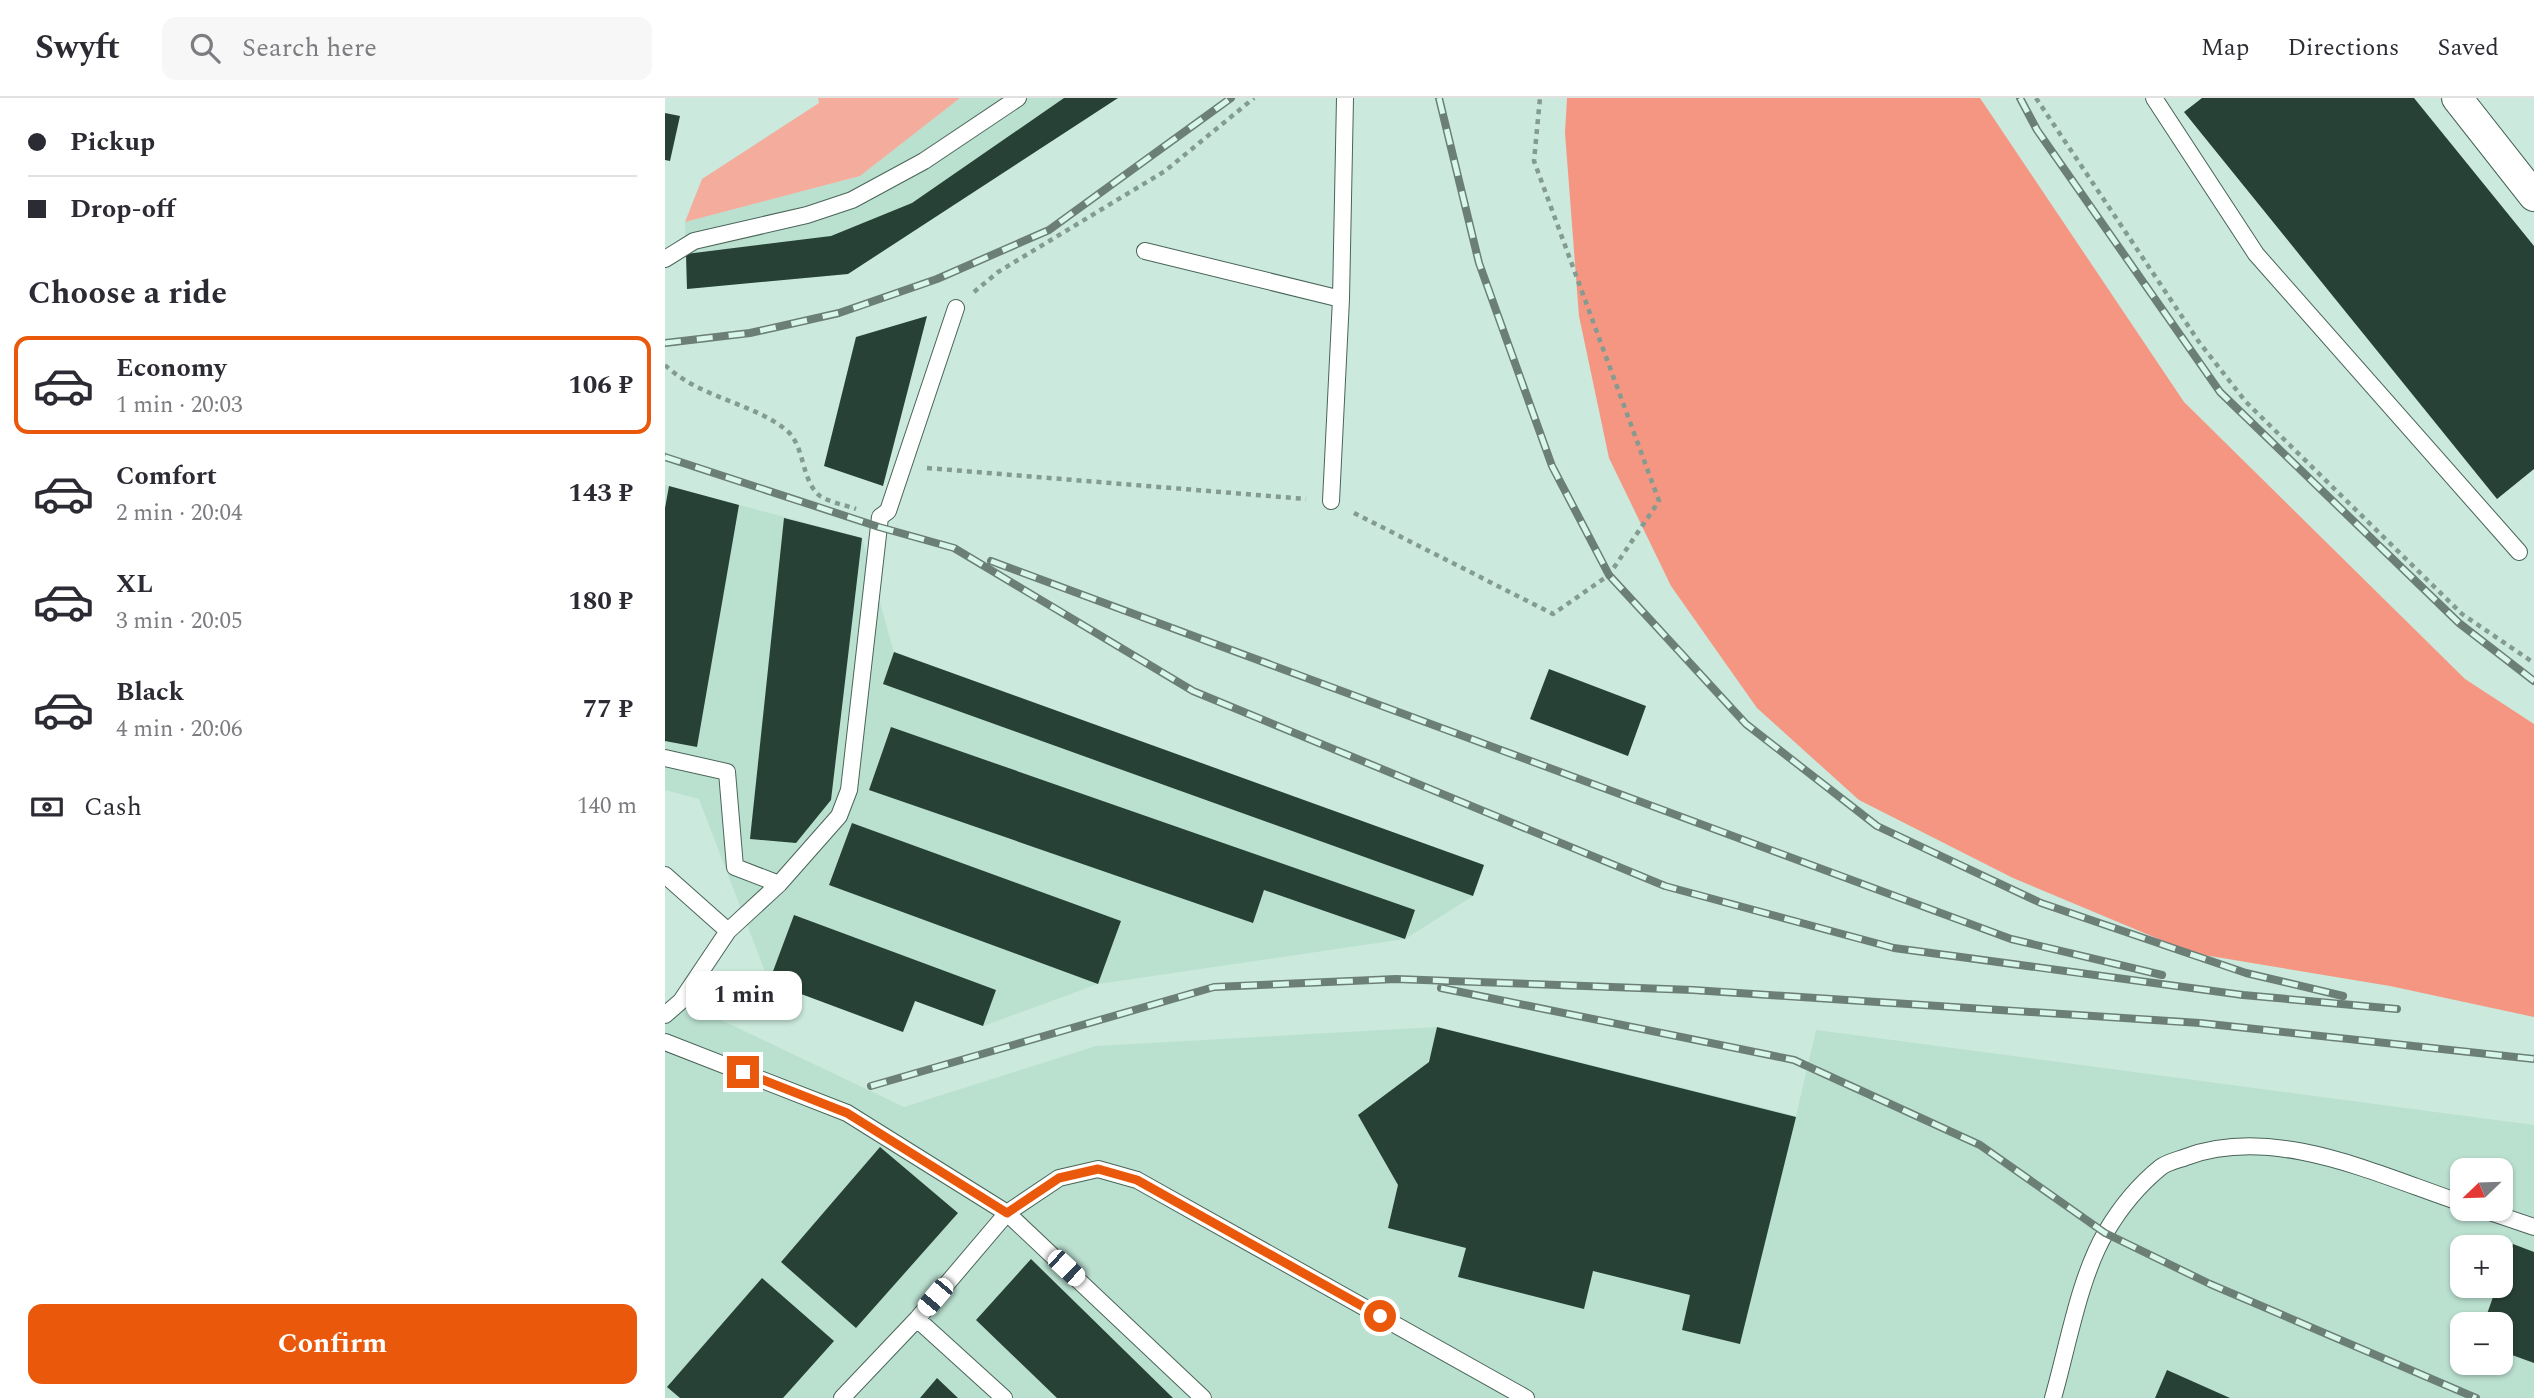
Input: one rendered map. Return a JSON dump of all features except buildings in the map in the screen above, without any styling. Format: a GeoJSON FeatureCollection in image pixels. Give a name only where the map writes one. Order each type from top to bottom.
{"type":"FeatureCollection","features":[{"type":"Feature","properties":{"kind":"street"},"geometry":{"type":"LineString","coordinates":[[2457,98],[2534,196]]}},
{"type":"Feature","properties":{"kind":"lane"},"geometry":{"type":"LineString","coordinates":[[665,259],[694,241],[807,215],[852,200],[924,161],[1018,98]]}},
{"type":"Feature","properties":{"kind":"lane"},"geometry":{"type":"LineString","coordinates":[[1331,501],[1341,299],[1345,98]]}},
{"type":"Feature","properties":{"kind":"lane"},"geometry":{"type":"LineString","coordinates":[[2154,98],[2256,254],[2519,552]]}},
{"type":"Feature","properties":{"kind":"lane"},"geometry":{"type":"LineString","coordinates":[[1145,251],[1341,299]]}},
{"type":"Feature","properties":{"kind":"lane"},"geometry":{"type":"LineString","coordinates":[[665,1015],[681,1001],[728,931],[779,884],[839,816],[849,790],[880,517],[888,510],[956,308]]}},
{"type":"Feature","properties":{"kind":"lane"},"geometry":{"type":"LineString","coordinates":[[665,758],[727,772],[735,867],[779,884]]}},
{"type":"Feature","properties":{"kind":"lane"},"geometry":{"type":"LineString","coordinates":[[665,875],[728,931]]}},
{"type":"Feature","properties":{"kind":"lane"},"geometry":{"type":"LineString","coordinates":[[665,1042],[847,1113],[1007,1213],[1203,1398]]}},
{"type":"Feature","properties":{"kind":"lane"},"geometry":{"type":"LineString","coordinates":[[2053,1398],[2083,1290],[2105,1233],[2127,1201],[2163,1166],[2200,1152],[2257,1148],[2318,1155],[2450,1199]]}},
{"type":"Feature","properties":{"kind":"lane"},"geometry":{"type":"LineString","coordinates":[[842,1398],[918,1319],[1007,1213],[1059,1178],[1098,1169],[1137,1180],[1526,1398]]}},
{"type":"Feature","properties":{"kind":"lane"},"geometry":{"type":"LineString","coordinates":[[2513,1220],[2534,1227]]}},
{"type":"Feature","properties":{"kind":"lane"},"geometry":{"type":"LineString","coordinates":[[918,1319],[1004,1398]]}},
{"type":"Feature","properties":{"kind":"path"},"geometry":{"type":"LineString","coordinates":[[956,308],[998,272],[1165,171],[1254,98]]}},
{"type":"Feature","properties":{"kind":"path"},"geometry":{"type":"LineString","coordinates":[[903,466],[1331,501],[1553,614],[1609,575],[1659,501],[1534,160],[1540,98]]}},
{"type":"Feature","properties":{"kind":"path"},"geometry":{"type":"LineString","coordinates":[[2036,98],[2199,342],[2246,401],[2462,614],[2534,663]]}},
{"type":"Feature","properties":{"kind":"path"},"geometry":{"type":"LineString","coordinates":[[665,365],[687,382],[785,429],[797,444],[814,488],[822,497],[880,517]]}},
{"type":"Feature","properties":{"kind":"shaded area"},"geometry":{"type":"Polygon","coordinates":[[[818,98],[960,98],[860,176],[685,222],[702,179],[819,103],[818,98]]]}},
{"type":"Feature","properties":{"kind":"shaded area"},"geometry":{"type":"Polygon","coordinates":[[[960,98],[1118,98],[848,274],[687,289],[685,222],[860,176],[960,98]]]}},
{"type":"Feature","properties":{"kind":"shaded area"},"geometry":{"type":"Polygon","coordinates":[[[1567,98],[1980,98],[2184,402],[2465,679],[2534,724],[2534,1017],[2390,986],[2192,953],[2013,878],[1859,800],[1757,708],[1671,586],[1609,458],[1579,316],[1565,133],[1567,98]]]}},
{"type":"Feature","properties":{"kind":"shaded area"},"geometry":{"type":"Polygon","coordinates":[[[665,485],[862,538],[894,653],[1484,865],[1473,896],[1405,939],[1098,984],[983,1026],[916,1001],[903,1032],[769,982],[699,799],[665,790],[665,485]]]}},
{"type":"Feature","properties":{"kind":"shaded area"},"geometry":{"type":"Polygon","coordinates":[[[681,1001],[904,1107],[1096,1046],[1437,1027],[1796,1116],[1816,1030],[2534,1125],[2534,1398],[665,1398],[665,1020],[681,1001]]]}},
{"type":"Feature","properties":{"kind":"railway"},"geometry":{"type":"LineString","coordinates":[[665,343],[750,333],[839,313],[937,279],[1049,230],[1231,98]]}},
{"type":"Feature","properties":{"kind":"railway"},"geometry":{"type":"LineString","coordinates":[[1439,98],[1479,263],[1552,466],[1609,575],[1746,724],[1877,826],[2041,903],[2246,973],[2343,996]]}},
{"type":"Feature","properties":{"kind":"railway"},"geometry":{"type":"LineString","coordinates":[[2020,98],[2037,130],[2220,392],[2459,623],[2534,681]]}},
{"type":"Feature","properties":{"kind":"railway"},"geometry":{"type":"LineString","coordinates":[[665,457],[879,527],[954,548],[1193,691],[1665,886],[1894,948],[2243,995],[2397,1009]]}},
{"type":"Feature","properties":{"kind":"railway"},"geometry":{"type":"LineString","coordinates":[[991,561],[2011,939],[2162,975]]}},
{"type":"Feature","properties":{"kind":"railway"},"geometry":{"type":"LineString","coordinates":[[871,1086],[1214,987],[1396,979],[1693,990],[2200,1023],[2534,1059]]}},
{"type":"Feature","properties":{"kind":"railway"},"geometry":{"type":"LineString","coordinates":[[1441,988],[1794,1060],[1980,1145],[2105,1233],[2210,1284],[2476,1398]]}},
{"type":"Feature","properties":{"kind":"route"},"geometry":{"type":"LineString","coordinates":[[743,1072],[847,1113],[1007,1213],[1059,1178],[1098,1169],[1137,1180],[1380,1316]]}}]}
